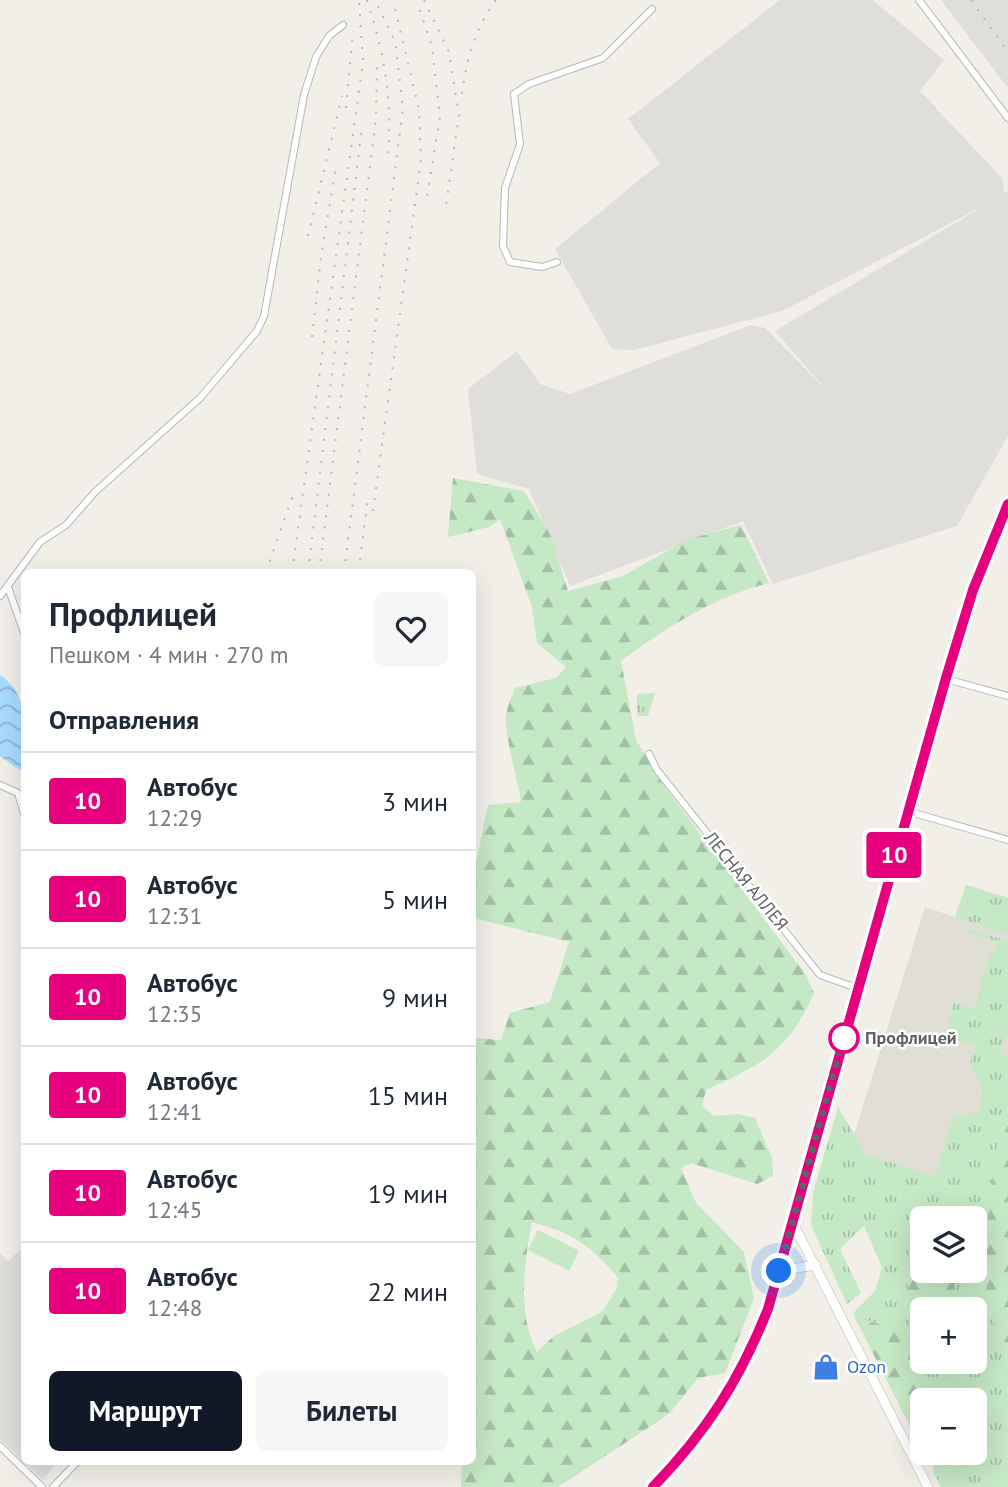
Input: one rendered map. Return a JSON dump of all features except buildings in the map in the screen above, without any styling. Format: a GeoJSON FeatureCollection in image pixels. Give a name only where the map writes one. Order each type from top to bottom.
{"type":"FeatureCollection","features":[{"type":"Feature","properties":{"kind":"main road"},"geometry":{"type":"LineString","coordinates":[[653,1487],[713,1419],[733,1386],[762,1324],[793,1223],[946,678],[973,590],[1008,504]]}},
{"type":"Feature","properties":{"kind":"main road"},"geometry":{"type":"LineString","coordinates":[[793,1223],[928,1487]]}},
{"type":"Feature","properties":{"kind":"main road"},"geometry":{"type":"LineString","coordinates":[[779,1271],[816,1265]]}},
{"type":"Feature","properties":{"kind":"street"},"geometry":{"type":"LineString","coordinates":[[919,0],[1008,118]]}},
{"type":"Feature","properties":{"kind":"street"},"geometry":{"type":"LineString","coordinates":[[556,262],[542,267],[510,262],[503,246],[505,188],[520,144],[514,94],[529,84],[603,58],[652,9]]}},
{"type":"Feature","properties":{"kind":"street"},"geometry":{"type":"LineString","coordinates":[[0,596],[33,549],[66,525],[95,492],[200,398],[257,331],[264,316],[303,95],[316,57],[329,36],[343,25]]}},
{"type":"Feature","properties":{"kind":"street"},"geometry":{"type":"LineString","coordinates":[[8,587],[21,624]]}},
{"type":"Feature","properties":{"kind":"street"},"geometry":{"type":"LineString","coordinates":[[946,678],[1008,696]]}},
{"type":"Feature","properties":{"kind":"street","name":"ЛЕСНАЯ АЛЛЕЯ"},"geometry":{"type":"LineString","coordinates":[[649,754],[657,770],[820,975],[857,988]]}},
{"type":"Feature","properties":{"kind":"street"},"geometry":{"type":"LineString","coordinates":[[0,786],[18,793],[21,804]]}},
{"type":"Feature","properties":{"kind":"street"},"geometry":{"type":"LineString","coordinates":[[907,811],[1008,839]]}},
{"type":"Feature","properties":{"kind":"street"},"geometry":{"type":"LineString","coordinates":[[0,1446],[42,1487]]}},
{"type":"Feature","properties":{"kind":"street"},"geometry":{"type":"LineString","coordinates":[[52,1487],[74,1465]]}},
{"type":"Feature","properties":{"kind":"shaded area"},"geometry":{"type":"Polygon","coordinates":[[[780,0],[873,0],[944,60],[920,91],[1003,179],[1004,193],[1008,192],[1008,436],[957,526],[773,584],[743,521],[570,586],[529,489],[477,474],[468,389],[517,351],[540,384],[570,394],[751,325],[765,328],[829,393],[775,331],[987,204],[782,311],[634,350],[612,349],[555,249],[660,163],[628,119],[780,0]]]}},
{"type":"Feature","properties":{"kind":"shaded area"},"geometry":{"type":"Polygon","coordinates":[[[941,0],[1008,0],[1008,88],[941,0]]]}},
{"type":"Feature","properties":{"kind":"shaded area"},"geometry":{"type":"Polygon","coordinates":[[[966,885],[1008,898],[1008,1125],[937,1182],[848,1154],[925,907],[955,917],[966,885]]]}},
{"type":"Feature","properties":{"kind":"shaded area"},"geometry":{"type":"Polygon","coordinates":[[[21,1249],[21,1459],[0,1439],[0,1253],[8,1261],[21,1249]]]}},
{"type":"Feature","properties":{"kind":"shaded area"},"geometry":{"type":"Polygon","coordinates":[[[27,1465],[55,1465],[43,1480],[27,1465]]]}},
{"type":"Feature","properties":{"kind":"green space"},"geometry":{"type":"Polygon","coordinates":[[[453,478],[524,491],[551,536],[568,591],[623,576],[686,540],[741,525],[769,583],[729,596],[692,614],[621,661],[636,740],[667,790],[806,975],[814,993],[794,1030],[783,1043],[757,1064],[706,1090],[702,1106],[714,1116],[737,1114],[755,1118],[772,1158],[773,1176],[757,1184],[691,1163],[681,1168],[696,1203],[744,1252],[754,1298],[725,1373],[698,1378],[669,1414],[558,1487],[461,1487],[462,1465],[476,1465],[476,1038],[501,1040],[510,1013],[550,1002],[569,942],[476,919],[476,863],[488,805],[521,802],[506,720],[515,688],[556,678],[566,667],[537,643],[532,607],[500,519],[489,527],[448,537],[453,478]],[[532,1222],[524,1288],[527,1321],[537,1352],[554,1336],[602,1312],[617,1288],[618,1278],[590,1249],[570,1236],[532,1222]]]}},
{"type":"Feature","properties":{"kind":"green space"},"geometry":{"type":"Polygon","coordinates":[[[655,693],[648,716],[637,716],[637,694],[655,693]]]}},
{"type":"Feature","properties":{"kind":"green space"},"geometry":{"type":"Polygon","coordinates":[[[966,885],[1008,898],[1008,935],[955,917],[966,885]]]}},
{"type":"Feature","properties":{"kind":"green space"},"geometry":{"type":"Polygon","coordinates":[[[968,929],[1008,941],[1008,1029],[1000,1054],[1008,1057],[1008,1125],[996,1149],[987,1297],[910,1297],[910,1334],[909,1331],[855,1318],[853,1313],[875,1291],[882,1267],[864,1226],[840,1249],[861,1293],[847,1304],[811,1225],[813,1193],[838,1107],[866,1155],[935,1176],[953,1117],[978,1112],[983,1089],[970,1063],[975,1046],[946,1036],[954,1003],[975,1009],[989,955],[993,956],[997,942],[967,933],[968,929]]]}},
{"type":"Feature","properties":{"kind":"green space"},"geometry":{"type":"Polygon","coordinates":[[[1008,1125],[1008,1348],[987,1307],[986,1297],[987,1225],[996,1149],[1008,1125]]]}},
{"type":"Feature","properties":{"kind":"green space"},"geometry":{"type":"Polygon","coordinates":[[[538,1230],[579,1251],[569,1271],[528,1250],[538,1230]]]}},
{"type":"Feature","properties":{"kind":"green space"},"geometry":{"type":"Polygon","coordinates":[[[911,1283],[954,1283],[951,1297],[910,1298],[906,1294],[911,1283]]]}},
{"type":"Feature","properties":{"kind":"green space"},"geometry":{"type":"Polygon","coordinates":[[[987,1307],[1008,1348],[1008,1487],[941,1487],[933,1471],[934,1465],[987,1465],[987,1388],[926,1388],[922,1374],[987,1374],[987,1307]]]}},
{"type":"Feature","properties":{"kind":"green space"},"geometry":{"type":"Polygon","coordinates":[[[855,1318],[909,1331],[910,1374],[922,1374],[926,1388],[910,1388],[910,1426],[855,1318]]]}},
{"type":"Feature","properties":{"kind":"water"},"geometry":{"type":"Polygon","coordinates":[[[0,675],[11,684],[21,704],[21,771],[0,756],[0,675]]]}},
{"type":"Feature","properties":{"kind":"railway"},"geometry":{"type":"LineString","coordinates":[[292,569],[363,62],[359,0]]}},
{"type":"Feature","properties":{"kind":"railway"},"geometry":{"type":"LineString","coordinates":[[367,0],[386,79],[388,161]]}},
{"type":"Feature","properties":{"kind":"railway"},"geometry":{"type":"LineString","coordinates":[[344,569],[403,108],[395,41],[375,0]]}},
{"type":"Feature","properties":{"kind":"railway"},"geometry":{"type":"LineString","coordinates":[[373,511],[421,160],[419,109],[393,0]]}},
{"type":"Feature","properties":{"kind":"railway"},"geometry":{"type":"LineString","coordinates":[[424,0],[449,52],[459,115],[446,206]]}},
{"type":"Feature","properties":{"kind":"railway"},"geometry":{"type":"LineString","coordinates":[[462,94],[473,45],[482,22],[496,0]]}},
{"type":"Feature","properties":{"kind":"railway"},"geometry":{"type":"LineString","coordinates":[[971,0],[1008,52]]}},
{"type":"Feature","properties":{"kind":"railway"},"geometry":{"type":"LineString","coordinates":[[420,10],[432,47],[440,117],[426,203]]}},
{"type":"Feature","properties":{"kind":"railway"},"geometry":{"type":"LineString","coordinates":[[346,108],[353,31]]}},
{"type":"Feature","properties":{"kind":"railway"},"geometry":{"type":"LineString","coordinates":[[319,569],[376,118],[377,63]]}},
{"type":"Feature","properties":{"kind":"railway"},"geometry":{"type":"LineString","coordinates":[[308,236],[342,96]]}},
{"type":"Feature","properties":{"kind":"railway"},"geometry":{"type":"LineString","coordinates":[[308,569],[362,127]]}},
{"type":"Feature","properties":{"kind":"railway"},"geometry":{"type":"LineString","coordinates":[[312,337],[321,257],[336,167]]}},
{"type":"Feature","properties":{"kind":"railway"},"geometry":{"type":"LineString","coordinates":[[267,569],[295,489]]}},
{"type":"Feature","properties":{"kind":"railway"},"geometry":{"type":"LineString","coordinates":[[360,560],[368,498]]}},
{"type":"Feature","properties":{"kind":"bus line","name":"10"},"geometry":{"type":"LineString","coordinates":[[653,1487],[713,1419],[733,1386],[768,1309],[946,678],[973,590],[1008,504]]}},
{"type":"Feature","properties":{"kind":"place","name":"Профлицей"},"geometry":{"type":"Point","coordinates":[844,1038]}},
{"type":"Feature","properties":{"kind":"place","name":"Ozon"},"geometry":{"type":"Point","coordinates":[826,1367]}},
{"type":"Feature","properties":{"kind":"route"},"geometry":{"type":"LineString","coordinates":[[779,1271],[846,1029],[844,1038]]}}]}
